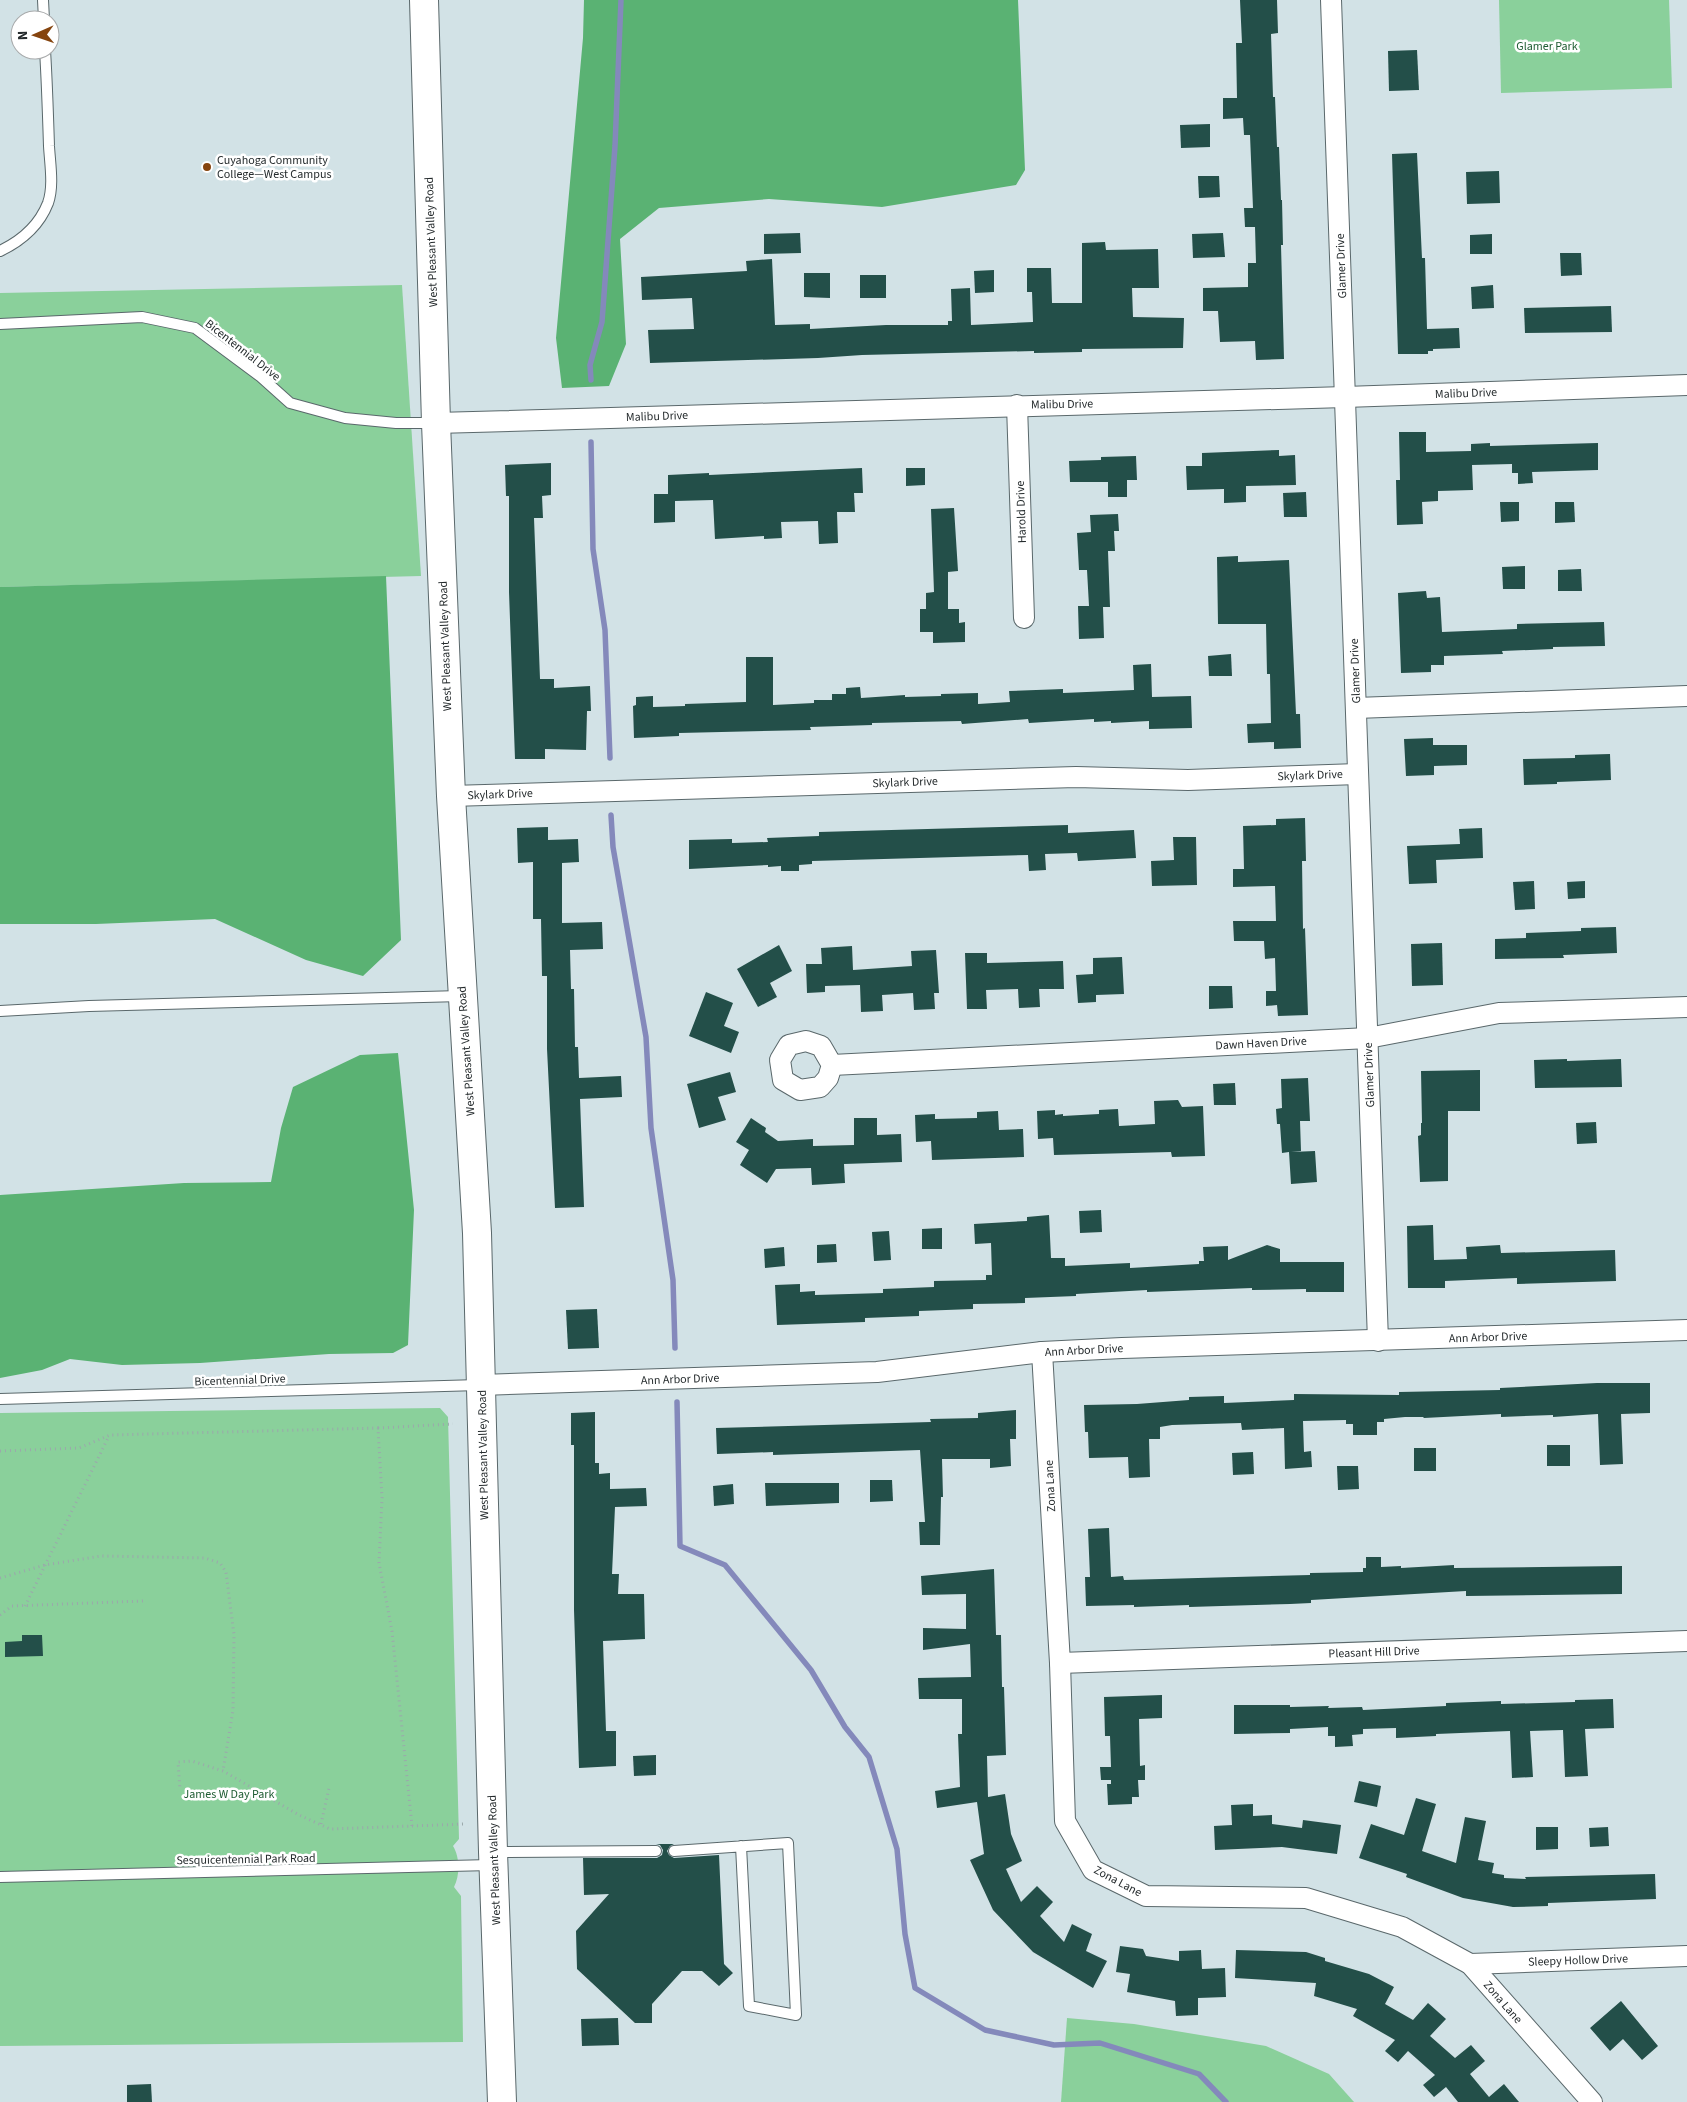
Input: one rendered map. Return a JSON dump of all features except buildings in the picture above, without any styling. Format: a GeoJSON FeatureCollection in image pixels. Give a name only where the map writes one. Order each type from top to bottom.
{"type":"FeatureCollection","features":[{"type":"Feature","properties":{"kind":"main road","name":"West Pleasant Valley Road"},"geometry":{"type":"LineString","coordinates":[[424,0],[436,423],[452,796],[477,1233],[493,1858],[502,2102]]}},
{"type":"Feature","properties":{"kind":"street","name":"Glamer Drive"},"geometry":{"type":"LineString","coordinates":[[1331,0],[1378,1341]]}},
{"type":"Feature","properties":{"kind":"street","name":"Malibu Drive"},"geometry":{"type":"LineString","coordinates":[[436,423],[1345,397],[1687,385]]}},
{"type":"Feature","properties":{"kind":"street","name":"Harold Drive"},"geometry":{"type":"LineString","coordinates":[[1018,405],[1024,618]]}},
{"type":"Feature","properties":{"kind":"street"},"geometry":{"type":"LineString","coordinates":[[1356,708],[1687,696]]}},
{"type":"Feature","properties":{"kind":"street","name":"Skylark Drive"},"geometry":{"type":"LineString","coordinates":[[452,796],[1076,777],[1188,780],[1358,774]]}},
{"type":"Feature","properties":{"kind":"street","name":"Dawn Haven Drive"},"geometry":{"type":"LineString","coordinates":[[832,1065],[1368,1038],[1498,1013],[1687,1007]]}},
{"type":"Feature","properties":{"kind":"street","name":"Ann Arbor Drive"},"geometry":{"type":"LineString","coordinates":[[481,1385],[878,1372],[1042,1352],[1122,1348],[1687,1330]]}},
{"type":"Feature","properties":{"kind":"street","name":"Zona Lane"},"geometry":{"type":"LineString","coordinates":[[1042,1352],[1060,1663],[1065,1821],[1093,1870],[1146,1896],[1306,1898],[1402,1927],[1470,1964],[1592,2102]]}},
{"type":"Feature","properties":{"kind":"street","name":"Pleasant Hill Drive"},"geometry":{"type":"LineString","coordinates":[[1060,1663],[1687,1641]]}},
{"type":"Feature","properties":{"kind":"street","name":"Sleepy Hollow Drive"},"geometry":{"type":"LineString","coordinates":[[1470,1964],[1687,1956]]}},
{"type":"Feature","properties":{"kind":"lane"},"geometry":{"type":"LineString","coordinates":[[0,251],[14,244],[40,220],[48,202],[51,180],[45,60]]}},
{"type":"Feature","properties":{"kind":"lane","name":"Bicentennial Drive"},"geometry":{"type":"LineString","coordinates":[[0,324],[142,317],[195,328],[261,377],[290,403],[345,418],[396,423],[436,423]]}},
{"type":"Feature","properties":{"kind":"lane"},"geometry":{"type":"LineString","coordinates":[[0,1011],[89,1006],[462,996]]}},
{"type":"Feature","properties":{"kind":"lane","name":"Bicentennial Drive"},"geometry":{"type":"LineString","coordinates":[[0,1399],[481,1385]]}},
{"type":"Feature","properties":{"kind":"lane"},"geometry":{"type":"LineString","coordinates":[[674,1850],[788,1843],[796,2015],[749,2006],[741,1846]]}},
{"type":"Feature","properties":{"kind":"lane","name":"Sesquicentennial Park Road"},"geometry":{"type":"LineString","coordinates":[[0,1877],[656,1851]]}},
{"type":"Feature","properties":{"kind":"path"},"geometry":{"type":"LineString","coordinates":[[0,1451],[79,1448],[110,1435],[378,1428],[453,1424]]}},
{"type":"Feature","properties":{"kind":"path"},"geometry":{"type":"LineString","coordinates":[[378,1428],[382,1498],[378,1564],[392,1631],[412,1826]]}},
{"type":"Feature","properties":{"kind":"path"},"geometry":{"type":"LineString","coordinates":[[25,1606],[110,1435]]}},
{"type":"Feature","properties":{"kind":"path"},"geometry":{"type":"LineString","coordinates":[[0,1578],[46,1565],[101,1556],[205,1558],[220,1563],[226,1572],[234,1635],[233,1710],[223,1771]]}},
{"type":"Feature","properties":{"kind":"path"},"geometry":{"type":"LineString","coordinates":[[0,1614],[12,1606],[143,1601]]}},
{"type":"Feature","properties":{"kind":"path"},"geometry":{"type":"LineString","coordinates":[[180,1790],[178,1762],[192,1761],[223,1771],[299,1815],[330,1829],[465,1824]]}},
{"type":"Feature","properties":{"kind":"path"},"geometry":{"type":"LineString","coordinates":[[321,1824],[329,1788]]}},
{"type":"Feature","properties":{"kind":"green space"},"geometry":{"type":"Polygon","coordinates":[[[584,0],[1018,0],[1025,170],[1016,185],[882,207],[769,199],[659,208],[620,239],[626,344],[609,386],[562,388],[556,338],[583,38],[584,0]]]}},
{"type":"Feature","properties":{"kind":"green space","name":"Glamer Park"},"geometry":{"type":"Polygon","coordinates":[[[1499,0],[1669,0],[1672,88],[1501,93],[1499,0]]]}},
{"type":"Feature","properties":{"kind":"green space"},"geometry":{"type":"Polygon","coordinates":[[[402,285],[421,576],[0,587],[0,293],[402,285]]]}},
{"type":"Feature","properties":{"kind":"green space"},"geometry":{"type":"Polygon","coordinates":[[[386,576],[401,940],[363,976],[306,960],[215,919],[96,924],[0,924],[0,587],[386,576]]]}},
{"type":"Feature","properties":{"kind":"green space"},"geometry":{"type":"Polygon","coordinates":[[[398,1053],[414,1210],[408,1345],[393,1353],[329,1354],[200,1363],[122,1365],[70,1359],[42,1370],[0,1378],[0,1195],[184,1183],[271,1182],[281,1128],[293,1087],[360,1055],[398,1053]]]}},
{"type":"Feature","properties":{"kind":"green space","name":"James W Day Park"},"geometry":{"type":"Polygon","coordinates":[[[440,1408],[448,1417],[459,1839],[453,1846],[457,1855],[458,1866],[454,1887],[461,1896],[463,2042],[0,2046],[0,1413],[440,1408]]]}},
{"type":"Feature","properties":{"kind":"green space"},"geometry":{"type":"Polygon","coordinates":[[[1067,2018],[1134,2024],[1266,2046],[1329,2074],[1354,2102],[1061,2102],[1067,2018]]]}},
{"type":"Feature","properties":{"kind":"waterway"},"geometry":{"type":"LineString","coordinates":[[591,380],[590,365],[602,322],[615,146],[621,0]]}},
{"type":"Feature","properties":{"kind":"waterway"},"geometry":{"type":"LineString","coordinates":[[591,442],[593,549],[605,630],[610,758]]}},
{"type":"Feature","properties":{"kind":"waterway"},"geometry":{"type":"LineString","coordinates":[[611,815],[613,847],[646,1037],[651,1128],[673,1280],[675,1348]]}},
{"type":"Feature","properties":{"kind":"waterway"},"geometry":{"type":"LineString","coordinates":[[677,1402],[680,1546],[725,1565],[811,1670],[845,1727],[869,1757],[897,1849],[905,1934],[915,1988],[985,2030],[1054,2045],[1100,2043],[1199,2074],[1226,2102]]}},
{"type":"Feature","properties":{"kind":"place","name":"Cuyahoga Community College—West Campus"},"geometry":{"type":"Point","coordinates":[207,167]}}]}
